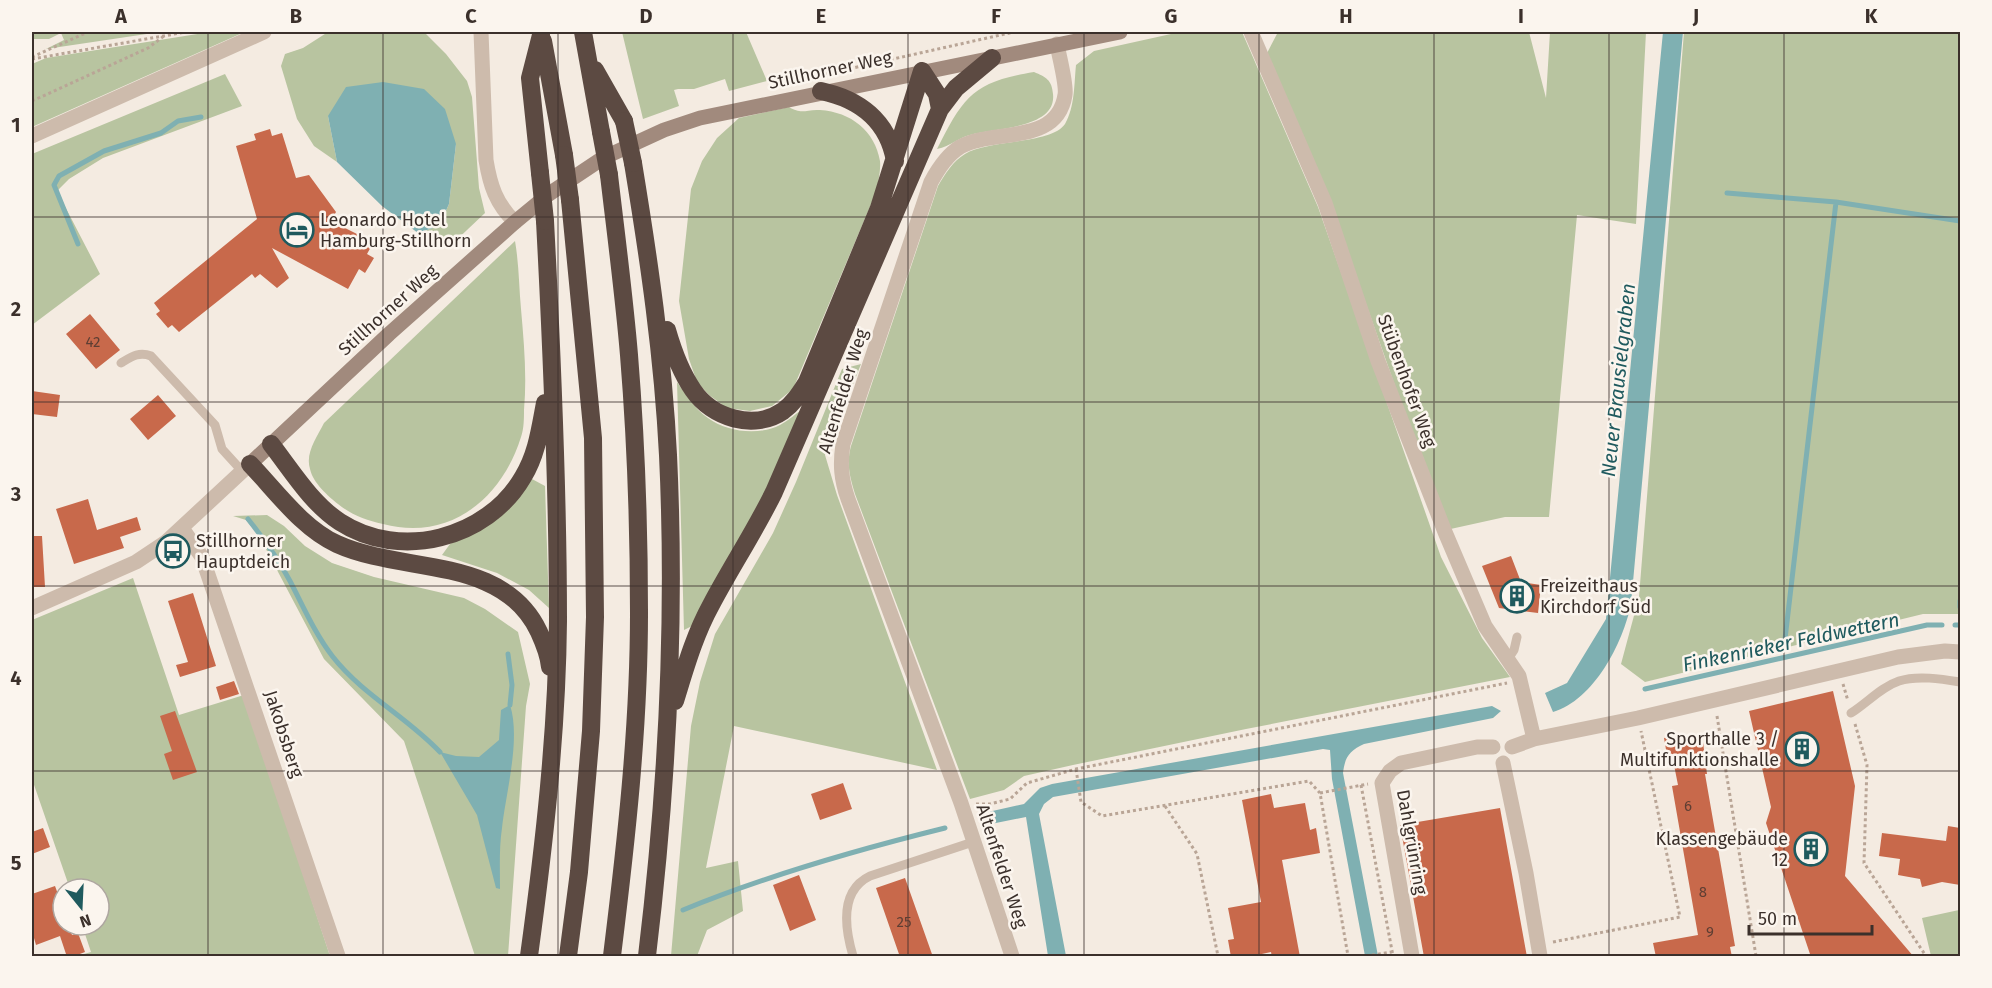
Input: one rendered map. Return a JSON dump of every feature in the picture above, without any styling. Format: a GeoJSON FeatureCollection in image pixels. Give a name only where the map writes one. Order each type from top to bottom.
{"type":"FeatureCollection","features":[{"type":"Feature","properties":{"kind":"highway"},"geometry":{"type":"LineString","coordinates":[[583,32],[609,175],[629,355],[637,496],[639,616],[634,731],[622,873],[612,957]]}},
{"type":"Feature","properties":{"kind":"highway"},"geometry":{"type":"LineString","coordinates":[[541,33],[564,154],[570,200],[593,438],[596,617],[590,743],[579,872],[568,957]]}},
{"type":"Feature","properties":{"kind":"highway"},"geometry":{"type":"LineString","coordinates":[[529,957],[541,866],[555,700],[558,622],[552,360],[545,221],[530,78],[541,33]]}},
{"type":"Feature","properties":{"kind":"highway"},"geometry":{"type":"LineString","coordinates":[[668,726],[698,634],[710,607],[758,525],[774,492],[940,109],[956,88],[992,58]]}},
{"type":"Feature","properties":{"kind":"highway"},"geometry":{"type":"LineString","coordinates":[[589,61],[624,121],[633,163],[652,281],[668,454],[671,555],[668,726],[657,877],[647,957]]}},
{"type":"Feature","properties":{"kind":"highway"},"geometry":{"type":"LineString","coordinates":[[652,281],[674,354],[694,392],[712,408],[731,418],[749,421],[766,420],[783,411],[797,398],[807,382],[879,208],[922,72]]}},
{"type":"Feature","properties":{"kind":"highway"},"geometry":{"type":"LineString","coordinates":[[922,72],[937,94],[940,109]]}},
{"type":"Feature","properties":{"kind":"highway"},"geometry":{"type":"LineString","coordinates":[[821,92],[848,99],[870,113],[890,141],[895,161]]}},
{"type":"Feature","properties":{"kind":"highway"},"geometry":{"type":"LineString","coordinates":[[271,444],[326,512],[358,531],[389,541],[412,542],[455,534],[495,510],[523,478],[533,456],[540,431],[552,360]]}},
{"type":"Feature","properties":{"kind":"highway"},"geometry":{"type":"LineString","coordinates":[[246,467],[319,533],[335,543],[373,556],[469,574],[491,583],[510,595],[526,609],[544,644],[550,662],[555,700]]}},
{"type":"Feature","properties":{"kind":"main road","name":"Stillhorner Weg"},"geometry":{"type":"LineString","coordinates":[[246,467],[515,222],[579,172],[644,138],[700,118],[1120,32]]}},
{"type":"Feature","properties":{"kind":"street"},"geometry":{"type":"LineString","coordinates":[[32,136],[264,32]]}},
{"type":"Feature","properties":{"kind":"street"},"geometry":{"type":"LineString","coordinates":[[481,32],[486,159],[494,195],[503,210],[515,222]]}},
{"type":"Feature","properties":{"kind":"street","name":"Stübenhofer Weg"},"geometry":{"type":"LineString","coordinates":[[1251,32],[1325,203],[1378,361],[1445,532],[1485,626],[1520,680],[1534,739]]}},
{"type":"Feature","properties":{"kind":"street","name":"Altenfelder Weg"},"geometry":{"type":"LineString","coordinates":[[1012,957],[961,803],[848,499],[841,478],[840,462],[843,444],[931,182],[948,157],[960,147],[977,140],[1039,130],[1051,122],[1060,110],[1066,94],[1057,44]]}},
{"type":"Feature","properties":{"kind":"street","name":"Stillhorner Weg"},"geometry":{"type":"LineString","coordinates":[[32,608],[136,562],[166,542],[246,467]]}},
{"type":"Feature","properties":{"kind":"street","name":"Jakobsberg"},"geometry":{"type":"LineString","coordinates":[[182,528],[202,557],[338,957]]}},
{"type":"Feature","properties":{"kind":"street"},"geometry":{"type":"LineString","coordinates":[[1512,747],[1534,739],[1638,718],[1918,653],[1960,652]]}},
{"type":"Feature","properties":{"kind":"street"},"geometry":{"type":"LineString","coordinates":[[1504,742],[1512,747],[1513,755],[1508,762],[1499,763],[1493,759],[1493,747],[1496,744],[1504,742]]}},
{"type":"Feature","properties":{"kind":"street","name":"Dahlgrünring"},"geometry":{"type":"LineString","coordinates":[[1412,957],[1382,783],[1390,771],[1401,763],[1477,747],[1493,747]]}},
{"type":"Feature","properties":{"kind":"street"},"geometry":{"type":"LineString","coordinates":[[1503,763],[1526,873],[1539,951]]}},
{"type":"Feature","properties":{"kind":"lane"},"geometry":{"type":"LineString","coordinates":[[121,363],[144,353],[151,356],[214,425],[222,449],[246,467]]}},
{"type":"Feature","properties":{"kind":"lane"},"geometry":{"type":"LineString","coordinates":[[1508,659],[1517,643],[1517,637]]}},
{"type":"Feature","properties":{"kind":"lane"},"geometry":{"type":"LineString","coordinates":[[1851,713],[1899,681],[1931,679],[1960,682]]}},
{"type":"Feature","properties":{"kind":"lane"},"geometry":{"type":"LineString","coordinates":[[853,957],[846,926],[846,914],[848,903],[859,884],[870,876],[974,842]]}},
{"type":"Feature","properties":{"kind":"path"},"geometry":{"type":"LineString","coordinates":[[32,58],[88,32]]}},
{"type":"Feature","properties":{"kind":"path"},"geometry":{"type":"LineString","coordinates":[[32,58],[186,32]]}},
{"type":"Feature","properties":{"kind":"path"},"geometry":{"type":"LineString","coordinates":[[32,101],[148,48],[166,35]]}},
{"type":"Feature","properties":{"kind":"path"},"geometry":{"type":"LineString","coordinates":[[1838,670],[1867,765],[1863,863],[1926,957]]}},
{"type":"Feature","properties":{"kind":"path"},"geometry":{"type":"LineString","coordinates":[[961,803],[990,804],[1010,799],[1027,783],[1076,769],[1520,680]]}},
{"type":"Feature","properties":{"kind":"path"},"geometry":{"type":"LineString","coordinates":[[1714,699],[1756,957]]}},
{"type":"Feature","properties":{"kind":"path"},"geometry":{"type":"LineString","coordinates":[[1539,951],[1680,917],[1638,718]]}},
{"type":"Feature","properties":{"kind":"path"},"geometry":{"type":"LineString","coordinates":[[1076,769],[1081,802],[1102,816],[1309,781],[1320,793],[1348,957]]}},
{"type":"Feature","properties":{"kind":"path"},"geometry":{"type":"LineString","coordinates":[[1320,793],[1361,785],[1393,954],[1366,957]]}},
{"type":"Feature","properties":{"kind":"path"},"geometry":{"type":"LineString","coordinates":[[1165,806],[1197,854],[1218,957]]}},
{"type":"Feature","properties":{"kind":"green space"},"geometry":{"type":"Polygon","coordinates":[[[32,32],[160,32],[46,49],[64,40],[61,33],[49,39],[32,39],[32,32]]]}},
{"type":"Feature","properties":{"kind":"green space"},"geometry":{"type":"Polygon","coordinates":[[[210,32],[239,32],[240,34],[32,127],[32,64],[46,58],[210,32]]]}},
{"type":"Feature","properties":{"kind":"green space"},"geometry":{"type":"Polygon","coordinates":[[[328,32],[424,32],[446,54],[467,81],[472,97],[479,188],[485,213],[449,247],[418,233],[439,226],[449,204],[456,144],[328,116],[337,162],[314,146],[297,119],[281,66],[285,54],[303,48],[328,32]]]}},
{"type":"Feature","properties":{"kind":"green space"},"geometry":{"type":"Polygon","coordinates":[[[622,32],[746,32],[767,81],[729,91],[725,79],[694,89],[674,90],[679,106],[643,119],[622,32]]]}},
{"type":"Feature","properties":{"kind":"green space"},"geometry":{"type":"Polygon","coordinates":[[[1180,32],[1242,32],[1318,207],[1441,557],[1482,638],[1510,677],[1024,776],[1004,790],[970,799],[855,494],[849,465],[851,446],[938,186],[950,168],[965,154],[975,150],[1033,139],[1058,130],[1065,124],[1071,110],[1076,65],[1094,51],[1180,32]]]}},
{"type":"Feature","properties":{"kind":"green space"},"geometry":{"type":"Polygon","coordinates":[[[1278,32],[1529,32],[1546,98],[1550,32],[1646,32],[1636,224],[1577,215],[1549,517],[1505,517],[1446,530],[1330,202],[1266,55],[1278,32]]]}},
{"type":"Feature","properties":{"kind":"green space"},"geometry":{"type":"Polygon","coordinates":[[[1684,32],[1960,32],[1960,614],[1923,614],[1645,682],[1621,664],[1639,597],[1684,32]]]}},
{"type":"Feature","properties":{"kind":"green space"},"geometry":{"type":"Polygon","coordinates":[[[1034,72],[1048,80],[1051,85],[1052,106],[1045,114],[1035,121],[966,136],[937,149],[955,116],[973,94],[997,81],[1034,72]]]}},
{"type":"Feature","properties":{"kind":"green space"},"geometry":{"type":"Polygon","coordinates":[[[225,74],[242,106],[103,158],[69,179],[57,191],[100,274],[32,325],[32,154],[225,74]]]}},
{"type":"Feature","properties":{"kind":"green space"},"geometry":{"type":"Polygon","coordinates":[[[789,107],[801,111],[831,112],[860,125],[873,141],[880,161],[877,190],[793,389],[772,406],[750,411],[727,408],[709,395],[697,382],[689,359],[679,301],[691,189],[702,161],[717,138],[739,118],[789,107]]]}},
{"type":"Feature","properties":{"kind":"green space"},"geometry":{"type":"Polygon","coordinates":[[[515,241],[525,360],[524,420],[521,437],[501,479],[487,496],[470,510],[430,527],[407,528],[383,524],[349,512],[321,489],[310,469],[310,451],[324,423],[515,241]]]}},
{"type":"Feature","properties":{"kind":"green space"},"geometry":{"type":"Polygon","coordinates":[[[861,364],[825,455],[837,495],[937,770],[734,726],[706,868],[738,861],[743,911],[707,930],[697,956],[671,956],[691,726],[700,682],[715,634],[773,533],[842,369],[861,364]]]}},
{"type":"Feature","properties":{"kind":"green space"},"geometry":{"type":"Polygon","coordinates":[[[677,382],[703,414],[724,427],[733,429],[762,431],[783,423],[803,409],[750,525],[694,625],[684,630],[677,382]]]}},
{"type":"Feature","properties":{"kind":"green space"},"geometry":{"type":"Polygon","coordinates":[[[532,479],[545,486],[549,608],[529,590],[497,573],[442,555],[450,544],[500,517],[532,479]]]}},
{"type":"Feature","properties":{"kind":"green space"},"geometry":{"type":"Polygon","coordinates":[[[267,515],[284,526],[305,546],[332,563],[374,577],[464,598],[485,609],[518,632],[530,684],[526,706],[508,956],[475,956],[404,741],[324,659],[258,534],[246,520],[233,516],[267,515]]]}},
{"type":"Feature","properties":{"kind":"green space"},"geometry":{"type":"Polygon","coordinates":[[[133,578],[179,715],[244,695],[330,956],[77,956],[91,952],[86,937],[111,937],[111,877],[66,877],[32,779],[32,620],[133,578]]]}},
{"type":"Feature","properties":{"kind":"green space"},"geometry":{"type":"Polygon","coordinates":[[[1959,910],[1960,956],[1931,956],[1922,918],[1959,910]]]}},
{"type":"Feature","properties":{"kind":"water"},"geometry":{"type":"Polygon","coordinates":[[[1663,32],[1683,32],[1631,604],[1614,652],[1594,683],[1568,706],[1553,712],[1545,693],[1567,683],[1606,619],[1663,32]]]}},
{"type":"Feature","properties":{"kind":"water"},"geometry":{"type":"Polygon","coordinates":[[[383,82],[424,89],[445,109],[456,144],[449,204],[439,226],[418,233],[382,206],[337,162],[328,116],[346,87],[383,82]]]}},
{"type":"Feature","properties":{"kind":"water"},"geometry":{"type":"Polygon","coordinates":[[[510,705],[514,734],[512,766],[501,836],[500,889],[496,888],[477,815],[440,752],[456,756],[479,757],[499,740],[501,710],[510,705]]]}},
{"type":"Feature","properties":{"kind":"water"},"geometry":{"type":"Polygon","coordinates":[[[1492,706],[1501,711],[1493,718],[1364,744],[1351,752],[1345,763],[1343,773],[1378,956],[1365,956],[1332,779],[1330,750],[1323,749],[1053,797],[1044,804],[1039,814],[1066,956],[1048,956],[1026,817],[981,826],[979,814],[1024,804],[1040,788],[1052,784],[1492,706]]]}},
{"type":"Feature","properties":{"kind":"building","name":"Leonardo Hotel Hamburg-Stillhorn"},"geometry":{"type":"Polygon","coordinates":[[[270,129],[272,136],[282,133],[296,178],[309,175],[336,212],[331,221],[369,240],[368,242],[372,245],[367,254],[374,258],[365,273],[359,269],[348,289],[272,248],[289,278],[277,288],[260,274],[255,278],[252,274],[179,332],[172,325],[168,328],[156,314],[160,311],[154,303],[257,219],[236,146],[256,140],[254,134],[270,129]]]}},
{"type":"Feature","properties":{"kind":"building"},"geometry":{"type":"Polygon","coordinates":[[[90,314],[120,350],[96,369],[66,334],[90,314]]]}},
{"type":"Feature","properties":{"kind":"building"},"geometry":{"type":"Polygon","coordinates":[[[32,391],[60,395],[57,417],[32,414],[32,391]]]}},
{"type":"Feature","properties":{"kind":"building"},"geometry":{"type":"Polygon","coordinates":[[[158,395],[176,416],[148,440],[130,419],[158,395]]]}},
{"type":"Feature","properties":{"kind":"building"},"geometry":{"type":"Polygon","coordinates":[[[88,499],[97,530],[137,517],[141,530],[120,537],[124,548],[74,564],[56,509],[88,499]]]}},
{"type":"Feature","properties":{"kind":"building"},"geometry":{"type":"Polygon","coordinates":[[[32,536],[42,536],[45,587],[32,587],[32,536]]]}},
{"type":"Feature","properties":{"kind":"building","name":"Freizeithaus Kirchdorf Süd"},"geometry":{"type":"Polygon","coordinates":[[[1511,556],[1521,582],[1541,585],[1538,613],[1499,608],[1482,566],[1511,556]]]}},
{"type":"Feature","properties":{"kind":"building"},"geometry":{"type":"Polygon","coordinates":[[[193,593],[216,666],[180,677],[176,665],[188,662],[168,601],[193,593]]]}},
{"type":"Feature","properties":{"kind":"building"},"geometry":{"type":"Polygon","coordinates":[[[234,681],[239,694],[220,700],[216,687],[234,681]]]}},
{"type":"Feature","properties":{"kind":"building"},"geometry":{"type":"Polygon","coordinates":[[[1833,691],[1855,786],[1845,876],[1914,957],[1811,957],[1766,823],[1771,807],[1749,711],[1833,691]]]}},
{"type":"Feature","properties":{"kind":"building"},"geometry":{"type":"Polygon","coordinates":[[[175,711],[197,772],[173,780],[164,754],[172,751],[160,716],[175,711]]]}},
{"type":"Feature","properties":{"kind":"building"},"geometry":{"type":"Polygon","coordinates":[[[1685,734],[1685,737],[1702,734],[1707,774],[1705,774],[1735,946],[1730,947],[1732,957],[1656,957],[1653,943],[1698,935],[1672,786],[1678,785],[1673,760],[1668,761],[1664,738],[1685,734]]]}},
{"type":"Feature","properties":{"kind":"building"},"geometry":{"type":"Polygon","coordinates":[[[843,783],[852,809],[820,820],[811,794],[843,783]]]}},
{"type":"Feature","properties":{"kind":"building"},"geometry":{"type":"Polygon","coordinates":[[[1271,794],[1274,808],[1305,803],[1310,830],[1316,828],[1320,853],[1282,860],[1300,957],[1272,957],[1271,952],[1248,957],[1231,957],[1228,940],[1234,939],[1228,908],[1261,902],[1242,800],[1271,794]]]}},
{"type":"Feature","properties":{"kind":"building"},"geometry":{"type":"Polygon","coordinates":[[[1500,808],[1527,957],[1424,957],[1400,825],[1500,808]]]}},
{"type":"Feature","properties":{"kind":"building"},"geometry":{"type":"Polygon","coordinates":[[[1948,826],[1960,828],[1960,885],[1942,882],[1922,887],[1920,879],[1898,875],[1900,859],[1879,856],[1882,833],[1946,841],[1948,826]]]}},
{"type":"Feature","properties":{"kind":"building"},"geometry":{"type":"Polygon","coordinates":[[[43,828],[50,847],[32,854],[32,832],[43,828]]]}},
{"type":"Feature","properties":{"kind":"building"},"geometry":{"type":"Polygon","coordinates":[[[799,875],[816,920],[790,931],[773,885],[799,875]]]}},
{"type":"Feature","properties":{"kind":"building"},"geometry":{"type":"Polygon","coordinates":[[[905,878],[933,957],[900,957],[876,888],[905,878]]]}},
{"type":"Feature","properties":{"kind":"building"},"geometry":{"type":"Polygon","coordinates":[[[51,887],[51,937],[57,937],[36,945],[32,931],[32,894],[51,887]]]}},
{"type":"Feature","properties":{"kind":"building"},"geometry":{"type":"Polygon","coordinates":[[[60,937],[79,937],[85,952],[67,957],[60,937]]]}},
{"type":"Feature","properties":{"kind":"waterway"},"geometry":{"type":"LineString","coordinates":[[78,244],[54,185],[59,176],[104,151],[161,133],[178,121],[201,117]]}},
{"type":"Feature","properties":{"kind":"waterway"},"geometry":{"type":"LineString","coordinates":[[1727,193],[1836,202],[1960,221]]}},
{"type":"Feature","properties":{"kind":"waterway"},"geometry":{"type":"LineString","coordinates":[[1785,639],[1836,202]]}},
{"type":"Feature","properties":{"kind":"waterway"},"geometry":{"type":"LineString","coordinates":[[248,519],[281,565],[315,629],[333,657],[371,695],[414,728],[440,752]]}},
{"type":"Feature","properties":{"kind":"waterway"},"geometry":{"type":"LineString","coordinates":[[1960,601],[1960,607]]}},
{"type":"Feature","properties":{"kind":"waterway","name":"Finkenrieker Feldwettern"},"geometry":{"type":"LineString","coordinates":[[1645,689],[1927,625],[1942,625]]}},
{"type":"Feature","properties":{"kind":"waterway","name":"Finkenrieker Feldwettern"},"geometry":{"type":"LineString","coordinates":[[1955,625],[1960,625]]}},
{"type":"Feature","properties":{"kind":"waterway"},"geometry":{"type":"LineString","coordinates":[[508,654],[512,685],[510,705]]}},
{"type":"Feature","properties":{"kind":"waterway"},"geometry":{"type":"LineString","coordinates":[[683,910],[812,864],[945,828]]}},
{"type":"Feature","properties":{"kind":"place","name":"Leonardo Hotel Hamburg-Stillhorn"},"geometry":{"type":"Point","coordinates":[297,230]}},
{"type":"Feature","properties":{"kind":"place","name":"Stillhorner Hauptdeich"},"geometry":{"type":"Point","coordinates":[173,551]}},
{"type":"Feature","properties":{"kind":"place","name":"Freizeithaus Kirchdorf Süd"},"geometry":{"type":"Point","coordinates":[1517,596]}},
{"type":"Feature","properties":{"kind":"place","name":"Sporthalle 3 / Multifunktionshalle"},"geometry":{"type":"Point","coordinates":[1802,749]}},
{"type":"Feature","properties":{"kind":"place","name":"Klassengebäude 12"},"geometry":{"type":"Point","coordinates":[1811,849]}},
{"type":"Feature","properties":{"kind":"water label","name":"Neuer Brausielgraben"},"geometry":{"type":"Point","coordinates":[1618,380]}}]}
